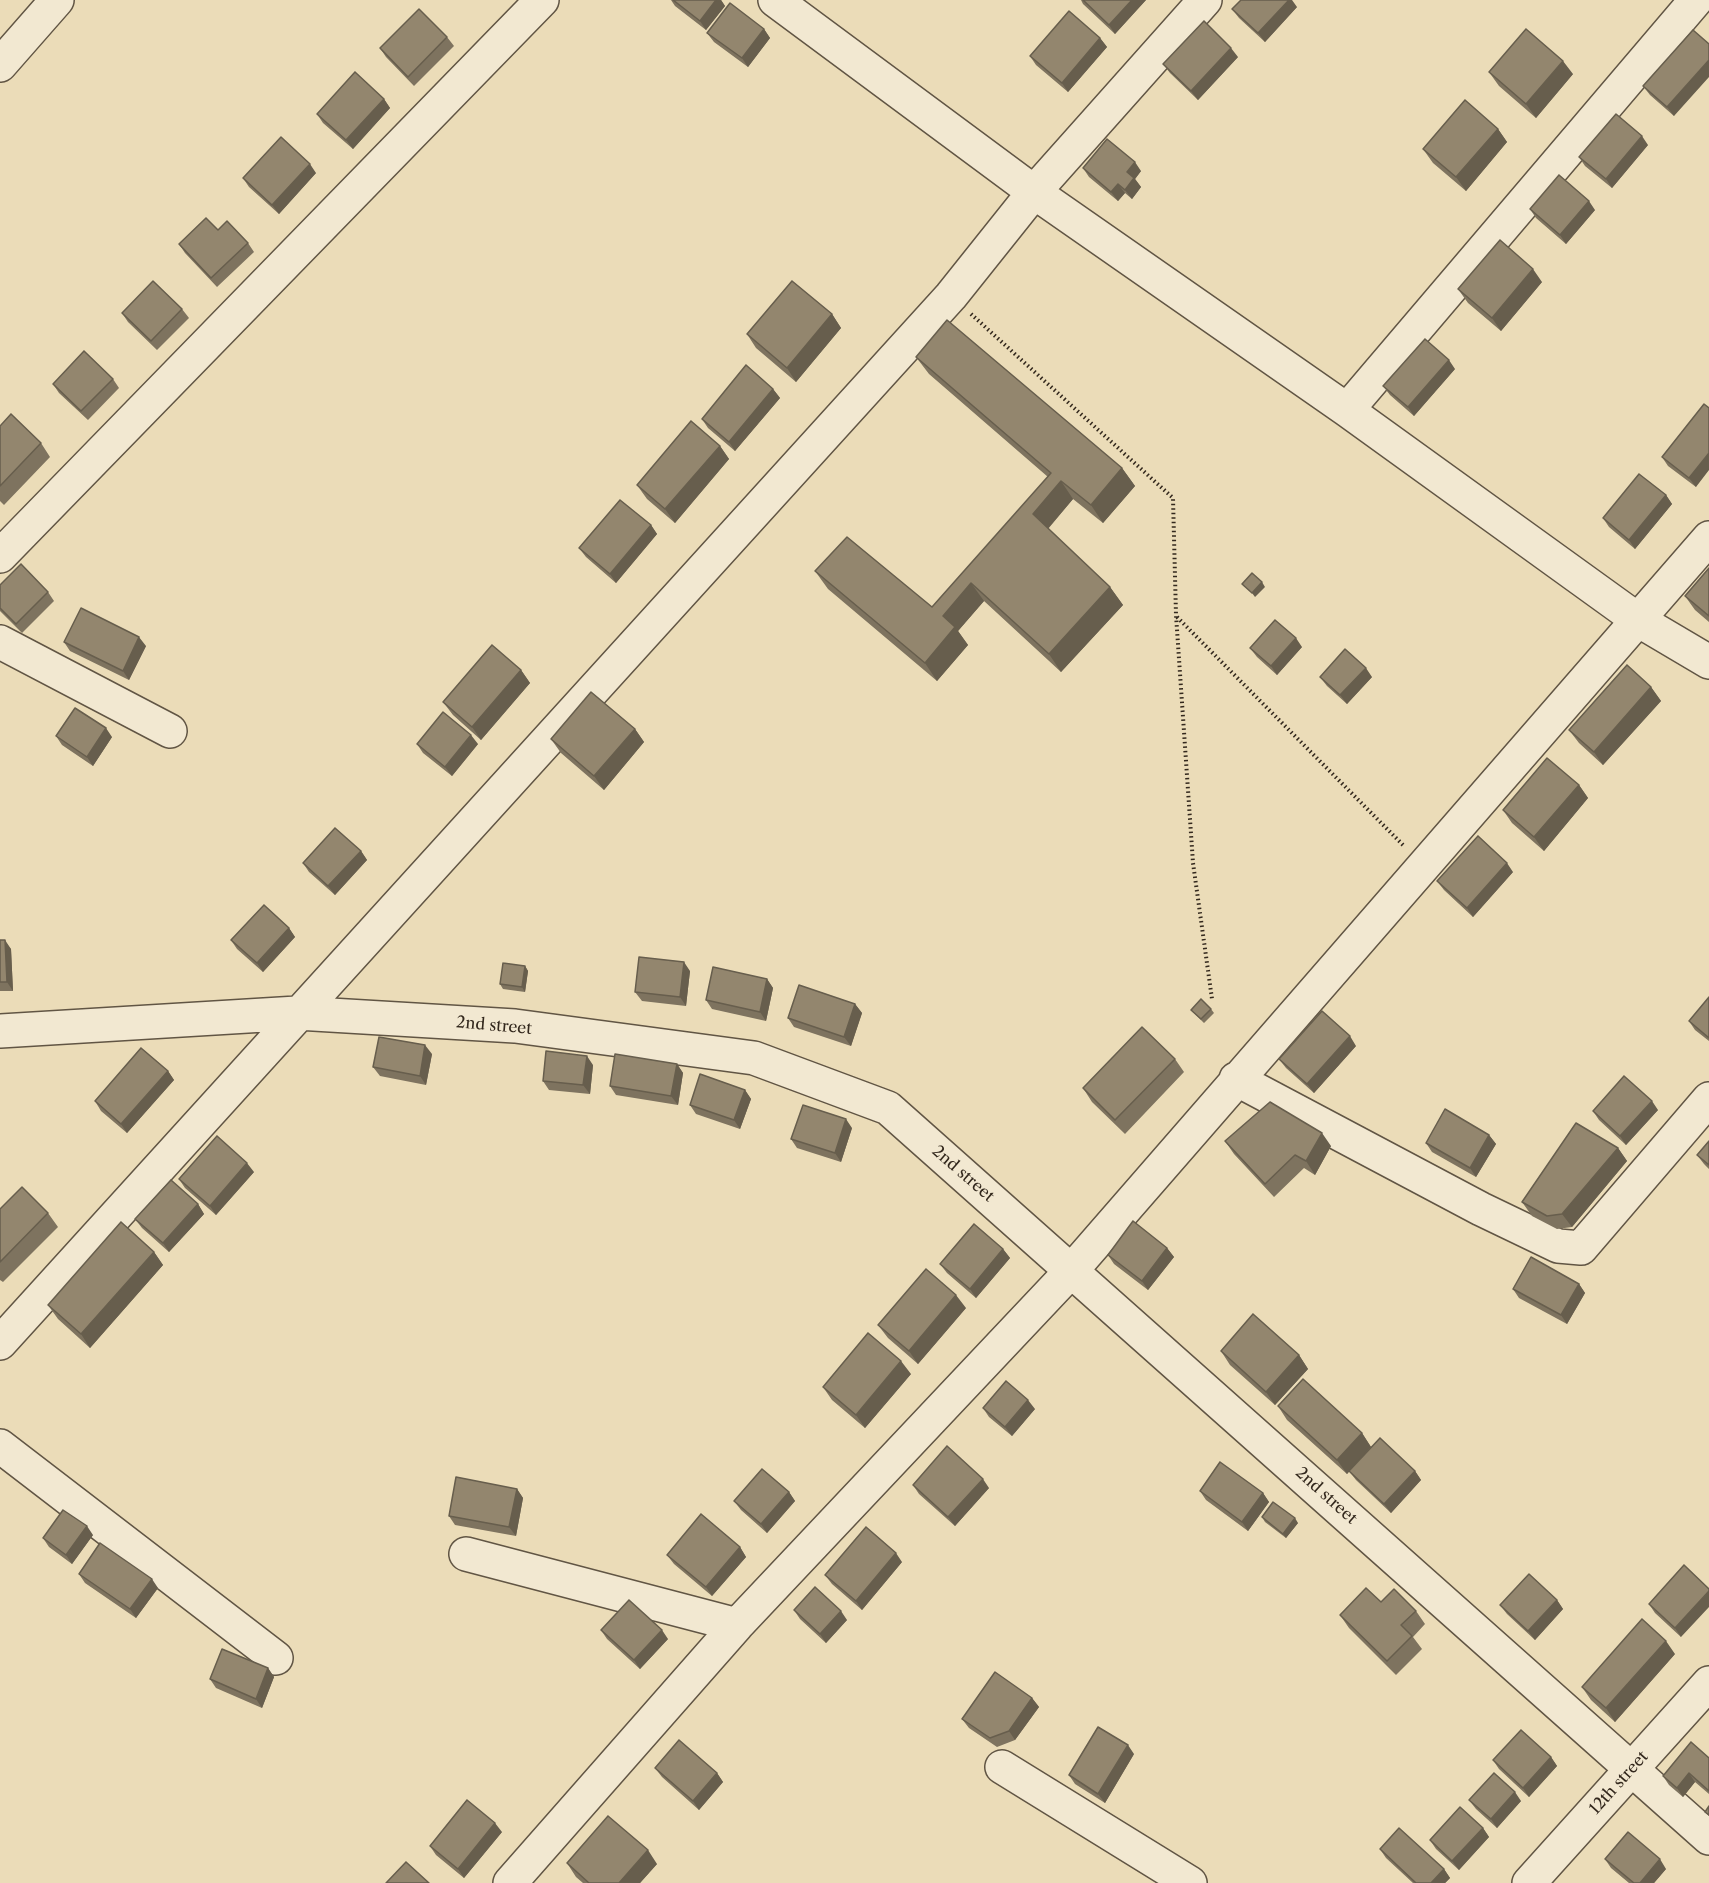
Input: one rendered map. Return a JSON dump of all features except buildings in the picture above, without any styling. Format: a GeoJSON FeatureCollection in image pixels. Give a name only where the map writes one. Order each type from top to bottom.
{"type":"FeatureCollection","features":[{"type":"Feature","properties":{"kind":"street"},"geometry":{"type":"LineString","coordinates":[[0,65],[57,0]]}},
{"type":"Feature","properties":{"kind":"street"},"geometry":{"type":"LineString","coordinates":[[0,556],[542,0]]}},
{"type":"Feature","properties":{"kind":"street"},"geometry":{"type":"LineString","coordinates":[[775,0],[1034,192],[1347,410],[1638,620],[1709,662]]}},
{"type":"Feature","properties":{"kind":"street"},"geometry":{"type":"LineString","coordinates":[[0,1342],[951,296],[1034,192],[1205,0]]}},
{"type":"Feature","properties":{"kind":"street"},"geometry":{"type":"LineString","coordinates":[[1347,410],[1696,0]]}},
{"type":"Feature","properties":{"kind":"street"},"geometry":{"type":"LineString","coordinates":[[510,1883],[737,1625],[1072,1270],[1709,538]]}},
{"type":"Feature","properties":{"kind":"street"},"geometry":{"type":"LineString","coordinates":[[0,642],[170,731]]}},
{"type":"Feature","properties":{"kind":"street","name":"2nd street"},"geometry":{"type":"LineString","coordinates":[[0,1031],[297,1014],[515,1026],[754,1058],[888,1108],[1709,1838]]}},
{"type":"Feature","properties":{"kind":"street"},"geometry":{"type":"LineString","coordinates":[[1236,1079],[1481,1209],[1558,1246],[1581,1248],[1709,1099]]}},
{"type":"Feature","properties":{"kind":"street"},"geometry":{"type":"LineString","coordinates":[[0,1446],[276,1658]]}},
{"type":"Feature","properties":{"kind":"street"},"geometry":{"type":"LineString","coordinates":[[466,1554],[737,1625]]}},
{"type":"Feature","properties":{"kind":"street","name":"12th street"},"geometry":{"type":"LineString","coordinates":[[1529,1883],[1709,1683]]}},
{"type":"Feature","properties":{"kind":"street"},"geometry":{"type":"LineString","coordinates":[[1002,1767],[1191,1883]]}},
{"type":"Feature","properties":{"kind":"path"},"geometry":{"type":"LineString","coordinates":[[951,296],[1173,498],[1176,615],[1193,863],[1212,999]]}},
{"type":"Feature","properties":{"kind":"path"},"geometry":{"type":"LineString","coordinates":[[1176,615],[1424,866]]}}]}
